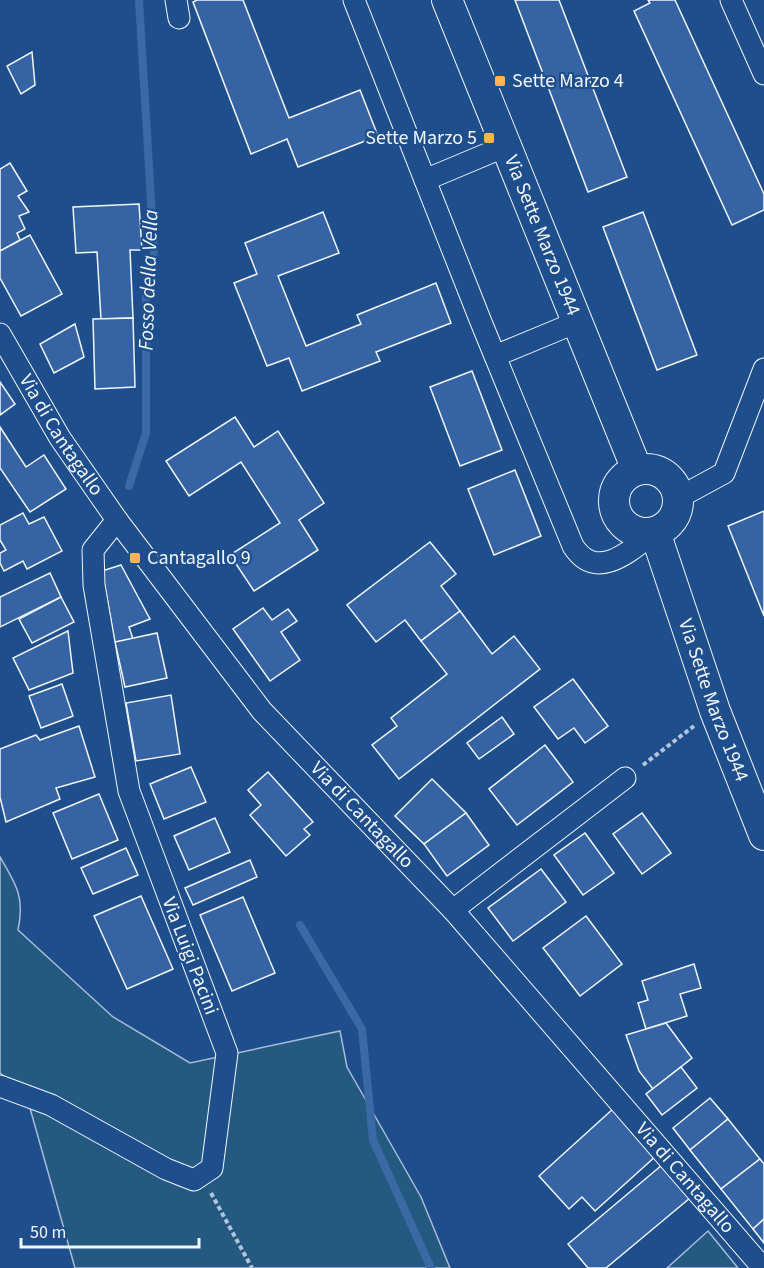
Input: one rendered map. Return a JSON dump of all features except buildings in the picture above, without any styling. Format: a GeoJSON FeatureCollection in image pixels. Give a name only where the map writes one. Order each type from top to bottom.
{"type":"FeatureCollection","features":[{"type":"Feature","properties":{"kind":"street"},"geometry":{"type":"LineString","coordinates":[[354,0],[573,546],[580,556],[599,563],[617,560],[671,521],[676,512],[678,498],[672,483],[660,472],[649,469],[637,470],[627,475],[618,484],[614,495],[616,513],[621,523],[633,531],[644,534],[655,532]]}},
{"type":"Feature","properties":{"kind":"street","name":"Via Sette Marzo 1944"},"geometry":{"type":"LineString","coordinates":[[447,0],[637,470]]}},
{"type":"Feature","properties":{"kind":"street"},"geometry":{"type":"LineString","coordinates":[[731,0],[764,74]]}},
{"type":"Feature","properties":{"kind":"street"},"geometry":{"type":"LineString","coordinates":[[425,180],[506,146]]}},
{"type":"Feature","properties":{"kind":"street"},"geometry":{"type":"LineString","coordinates":[[495,356],[577,322]]}},
{"type":"Feature","properties":{"kind":"street","name":"Via di Cantagallo"},"geometry":{"type":"LineString","coordinates":[[0,334],[60,438],[117,520],[262,711],[453,910],[763,1268]]}},
{"type":"Feature","properties":{"kind":"street"},"geometry":{"type":"LineString","coordinates":[[678,498],[724,473],[764,369]]}},
{"type":"Feature","properties":{"kind":"street","name":"Via Luigi Pacini"},"geometry":{"type":"LineString","coordinates":[[117,520],[93,549],[94,585],[129,791],[227,1053],[212,1168],[194,1180]]}},
{"type":"Feature","properties":{"kind":"street","name":"Via Sette Marzo 1944"},"geometry":{"type":"LineString","coordinates":[[655,532],[715,711],[764,835]]}},
{"type":"Feature","properties":{"kind":"street"},"geometry":{"type":"LineString","coordinates":[[453,910],[626,778]]}},
{"type":"Feature","properties":{"kind":"street"},"geometry":{"type":"LineString","coordinates":[[0,1086],[51,1105],[166,1169],[194,1180]]}},
{"type":"Feature","properties":{"kind":"path"},"geometry":{"type":"LineString","coordinates":[[626,778],[715,711]]}},
{"type":"Feature","properties":{"kind":"path"},"geometry":{"type":"LineString","coordinates":[[194,1180],[212,1193],[252,1268]]}},
{"type":"Feature","properties":{"kind":"shaded area"},"geometry":{"type":"Polygon","coordinates":[[[0,857],[18,891],[20,918],[18,930],[113,1017],[190,1063],[340,1031],[347,1067],[421,1197],[450,1268],[75,1268],[26,1094],[0,1073],[0,857]]]}},
{"type":"Feature","properties":{"kind":"shaded area"},"geometry":{"type":"Polygon","coordinates":[[[708,1231],[738,1268],[667,1268],[708,1231]]]}},
{"type":"Feature","properties":{"kind":"waterway","name":"Fosso della Vella"},"geometry":{"type":"LineString","coordinates":[[129,486],[146,433],[146,295],[154,251],[139,0]]}},
{"type":"Feature","properties":{"kind":"waterway","name":"Fosso della Vella"},"geometry":{"type":"LineString","coordinates":[[300,925],[362,1029],[373,1140],[431,1268]]}},
{"type":"Feature","properties":{"kind":"place","name":"Sette Marzo 4"},"geometry":{"type":"Point","coordinates":[500,81]}},
{"type":"Feature","properties":{"kind":"place","name":"Sette Marzo 5"},"geometry":{"type":"Point","coordinates":[489,138]}},
{"type":"Feature","properties":{"kind":"place","name":"Cantagallo 9"},"geometry":{"type":"Point","coordinates":[135,558]}}]}
